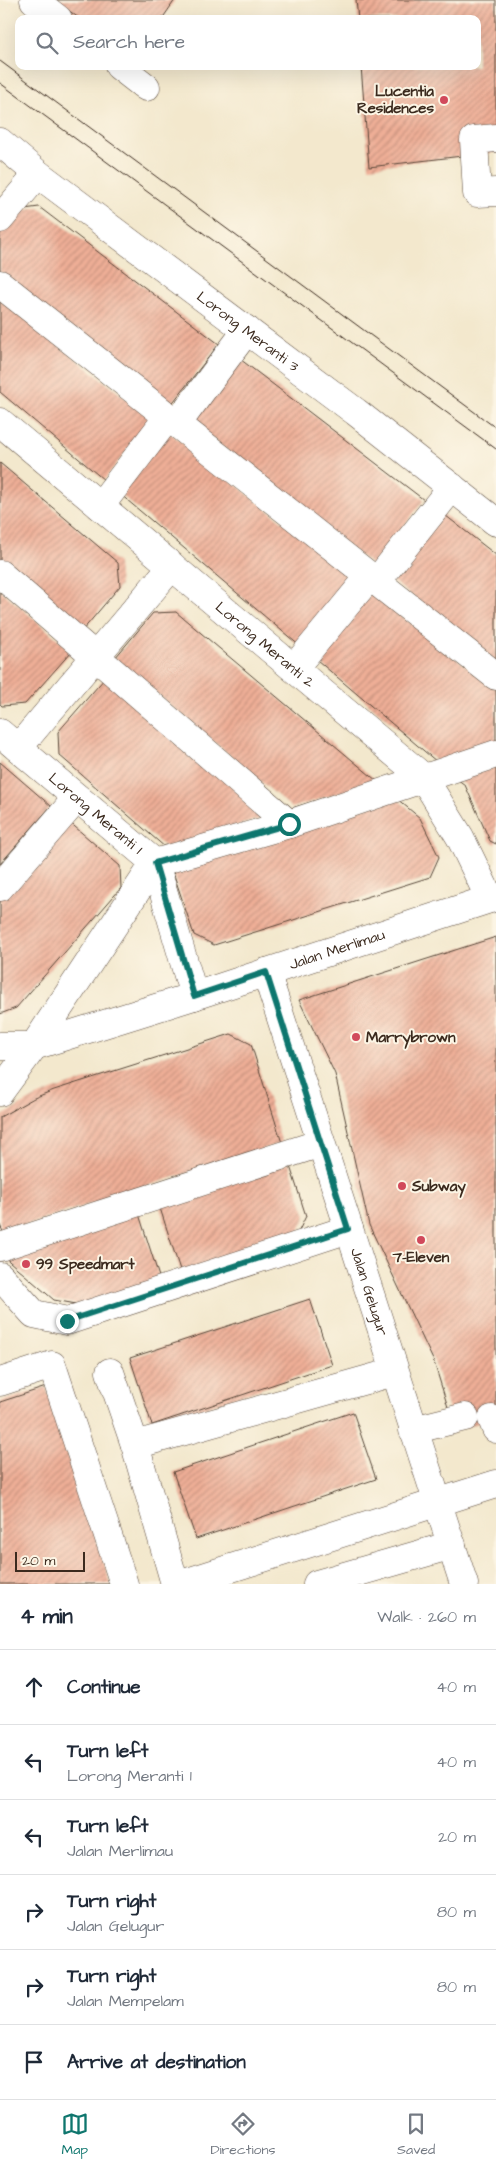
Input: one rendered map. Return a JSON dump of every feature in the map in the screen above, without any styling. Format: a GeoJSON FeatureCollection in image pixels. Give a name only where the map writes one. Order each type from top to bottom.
{"type":"FeatureCollection","features":[{"type":"Feature","properties":{"kind":"street"},"geometry":{"type":"LineString","coordinates":[[34,0],[53,15]]}},
{"type":"Feature","properties":{"kind":"street"},"geometry":{"type":"LineString","coordinates":[[124,70],[146,87]]}},
{"type":"Feature","properties":{"kind":"street"},"geometry":{"type":"LineString","coordinates":[[496,138],[474,140],[478,193],[496,192]]}},
{"type":"Feature","properties":{"kind":"street","name":"Lorong Meranti 3"},"geometry":{"type":"LineString","coordinates":[[0,142],[38,174],[247,330],[496,522]]}},
{"type":"Feature","properties":{"kind":"street"},"geometry":{"type":"LineString","coordinates":[[0,219],[38,174]]}},
{"type":"Feature","properties":{"kind":"street"},"geometry":{"type":"LineString","coordinates":[[0,284],[496,676]]}},
{"type":"Feature","properties":{"kind":"street"},"geometry":{"type":"LineString","coordinates":[[100,506],[247,330]]}},
{"type":"Feature","properties":{"kind":"street","name":"Lorong Meranti 2"},"geometry":{"type":"LineString","coordinates":[[1,424],[423,777],[460,836],[493,898]]}},
{"type":"Feature","properties":{"kind":"street"},"geometry":{"type":"LineString","coordinates":[[294,668],[452,487]]}},
{"type":"Feature","properties":{"kind":"street"},"geometry":{"type":"LineString","coordinates":[[9,740],[95,658],[172,566]]}},
{"type":"Feature","properties":{"kind":"street"},"geometry":{"type":"LineString","coordinates":[[0,574],[289,824]]}},
{"type":"Feature","properties":{"kind":"street","name":"Lorong Meranti 1"},"geometry":{"type":"LineString","coordinates":[[9,740],[155,863],[194,996]]}},
{"type":"Feature","properties":{"kind":"street"},"geometry":{"type":"LineString","coordinates":[[0,1092],[34,1046],[155,863],[289,824],[423,777],[496,754]]}},
{"type":"Feature","properties":{"kind":"street"},"geometry":{"type":"LineString","coordinates":[[0,887],[77,798]]}},
{"type":"Feature","properties":{"kind":"street","name":"Jalan Merlimau"},"geometry":{"type":"LineString","coordinates":[[0,1046],[34,1046],[194,996],[493,898]]}},
{"type":"Feature","properties":{"kind":"street","name":"Jalan Gelugur"},"geometry":{"type":"LineString","coordinates":[[266,972],[436,1504],[452,1545],[464,1584]]}},
{"type":"Feature","properties":{"kind":"street"},"geometry":{"type":"LineString","coordinates":[[0,1247],[321,1143]]}},
{"type":"Feature","properties":{"kind":"street"},"geometry":{"type":"LineString","coordinates":[[0,1276],[34,1314],[67,1321],[348,1229]]}},
{"type":"Feature","properties":{"kind":"street"},"geometry":{"type":"LineString","coordinates":[[0,1382],[52,1365],[124,1584]]}},
{"type":"Feature","properties":{"kind":"street"},"geometry":{"type":"LineString","coordinates":[[110,1372],[135,1445],[175,1584]]}},
{"type":"Feature","properties":{"kind":"street"},"geometry":{"type":"LineString","coordinates":[[135,1445],[394,1372]]}},
{"type":"Feature","properties":{"kind":"street"},"geometry":{"type":"LineString","coordinates":[[413,1430],[464,1417]]}},
{"type":"Feature","properties":{"kind":"street"},"geometry":{"type":"LineString","coordinates":[[181,1584],[496,1484]]}},
{"type":"Feature","properties":{"kind":"street"},"geometry":{"type":"LineString","coordinates":[[317,1584],[452,1545]]}},
{"type":"Feature","properties":{"kind":"building"},"geometry":{"type":"Polygon","coordinates":[[[55,0],[175,0],[165,15],[75,15],[55,0]]]}},
{"type":"Feature","properties":{"kind":"building","name":"Lucentia Residences"},"geometry":{"type":"Polygon","coordinates":[[[356,0],[496,0],[496,152],[369,167],[361,70],[481,70],[481,15],[358,15],[356,0]]]}},
{"type":"Feature","properties":{"kind":"building"},"geometry":{"type":"Polygon","coordinates":[[[39,207],[219,344],[170,406],[0,272],[0,232],[17,210],[39,207]]]}},
{"type":"Feature","properties":{"kind":"building"},"geometry":{"type":"Polygon","coordinates":[[[0,299],[152,419],[104,480],[0,392],[0,299]]]}},
{"type":"Feature","properties":{"kind":"building"},"geometry":{"type":"Polygon","coordinates":[[[236,356],[424,500],[373,566],[187,419],[236,356]]]}},
{"type":"Feature","properties":{"kind":"building"},"geometry":{"type":"Polygon","coordinates":[[[169,432],[354,578],[301,647],[120,494],[169,432]]]}},
{"type":"Feature","properties":{"kind":"building"},"geometry":{"type":"Polygon","coordinates":[[[0,463],[118,563],[120,586],[82,631],[0,561],[0,463]]]}},
{"type":"Feature","properties":{"kind":"building"},"geometry":{"type":"Polygon","coordinates":[[[441,512],[496,555],[496,662],[390,579],[441,512]]]}},
{"type":"Feature","properties":{"kind":"building"},"geometry":{"type":"Polygon","coordinates":[[[0,590],[72,651],[25,704],[2,706],[0,704],[0,590]]]}},
{"type":"Feature","properties":{"kind":"building"},"geometry":{"type":"Polygon","coordinates":[[[371,592],[496,689],[496,744],[437,762],[317,660],[371,592]]]}},
{"type":"Feature","properties":{"kind":"building"},"geometry":{"type":"Polygon","coordinates":[[[176,612],[377,781],[292,808],[115,658],[153,613],[176,612]]]}},
{"type":"Feature","properties":{"kind":"building"},"geometry":{"type":"Polygon","coordinates":[[[105,678],[268,816],[166,848],[59,755],[58,732],[105,678]]]}},
{"type":"Feature","properties":{"kind":"building"},"geometry":{"type":"Polygon","coordinates":[[[0,762],[51,806],[0,864],[0,762]]]}},
{"type":"Feature","properties":{"kind":"building"},"geometry":{"type":"Polygon","coordinates":[[[496,767],[496,844],[490,841],[465,785],[457,779],[496,767]]]}},
{"type":"Feature","properties":{"kind":"building"},"geometry":{"type":"Polygon","coordinates":[[[396,798],[420,818],[439,857],[430,877],[214,945],[194,935],[172,869],[396,798]]]}},
{"type":"Feature","properties":{"kind":"building"},"geometry":{"type":"Polygon","coordinates":[[[67,820],[120,866],[121,888],[16,1008],[0,1014],[0,896],[67,820]]]}},
{"type":"Feature","properties":{"kind":"building"},"geometry":{"type":"Polygon","coordinates":[[[496,937],[496,1418],[455,1430],[434,1362],[369,1225],[335,1074],[299,1000],[496,937]]]}},
{"type":"Feature","properties":{"kind":"building"},"geometry":{"type":"Polygon","coordinates":[[[231,1034],[251,1044],[282,1143],[3,1232],[0,1225],[0,1117],[34,1098],[54,1090],[231,1034]]]}},
{"type":"Feature","properties":{"kind":"building"},"geometry":{"type":"Polygon","coordinates":[[[289,1163],[306,1216],[296,1237],[181,1273],[159,1205],[289,1163]]]}},
{"type":"Feature","properties":{"kind":"building"},"geometry":{"type":"Polygon","coordinates":[[[138,1211],[160,1280],[82,1305],[54,1300],[2,1255],[138,1211]]]}},
{"type":"Feature","properties":{"kind":"building"},"geometry":{"type":"Polygon","coordinates":[[[310,1299],[332,1365],[152,1425],[130,1358],[310,1299]]]}},
{"type":"Feature","properties":{"kind":"building"},"geometry":{"type":"Polygon","coordinates":[[[46,1387],[111,1584],[0,1584],[0,1402],[46,1387]]]}},
{"type":"Feature","properties":{"kind":"building"},"geometry":{"type":"Polygon","coordinates":[[[353,1412],[376,1479],[196,1539],[173,1472],[353,1412]]]}},
{"type":"Feature","properties":{"kind":"tram line"},"geometry":{"type":"LineString","coordinates":[[0,61],[496,428]]}},
{"type":"Feature","properties":{"kind":"tram line"},"geometry":{"type":"LineString","coordinates":[[0,83],[496,449]]}},
{"type":"Feature","properties":{"kind":"place","name":"Lucentia Residences"},"geometry":{"type":"Point","coordinates":[444,100]}},
{"type":"Feature","properties":{"kind":"place","name":"Marrybrown"},"geometry":{"type":"Point","coordinates":[356,1037]}},
{"type":"Feature","properties":{"kind":"place","name":"Subway"},"geometry":{"type":"Point","coordinates":[402,1186]}},
{"type":"Feature","properties":{"kind":"place","name":"7-Eleven"},"geometry":{"type":"Point","coordinates":[421,1240]}},
{"type":"Feature","properties":{"kind":"place","name":"99 Speedmart"},"geometry":{"type":"Point","coordinates":[26,1264]}},
{"type":"Feature","properties":{"kind":"route"},"geometry":{"type":"LineString","coordinates":[[67,1321],[348,1229],[266,972],[194,996],[155,863],[289,824]]}}]}
